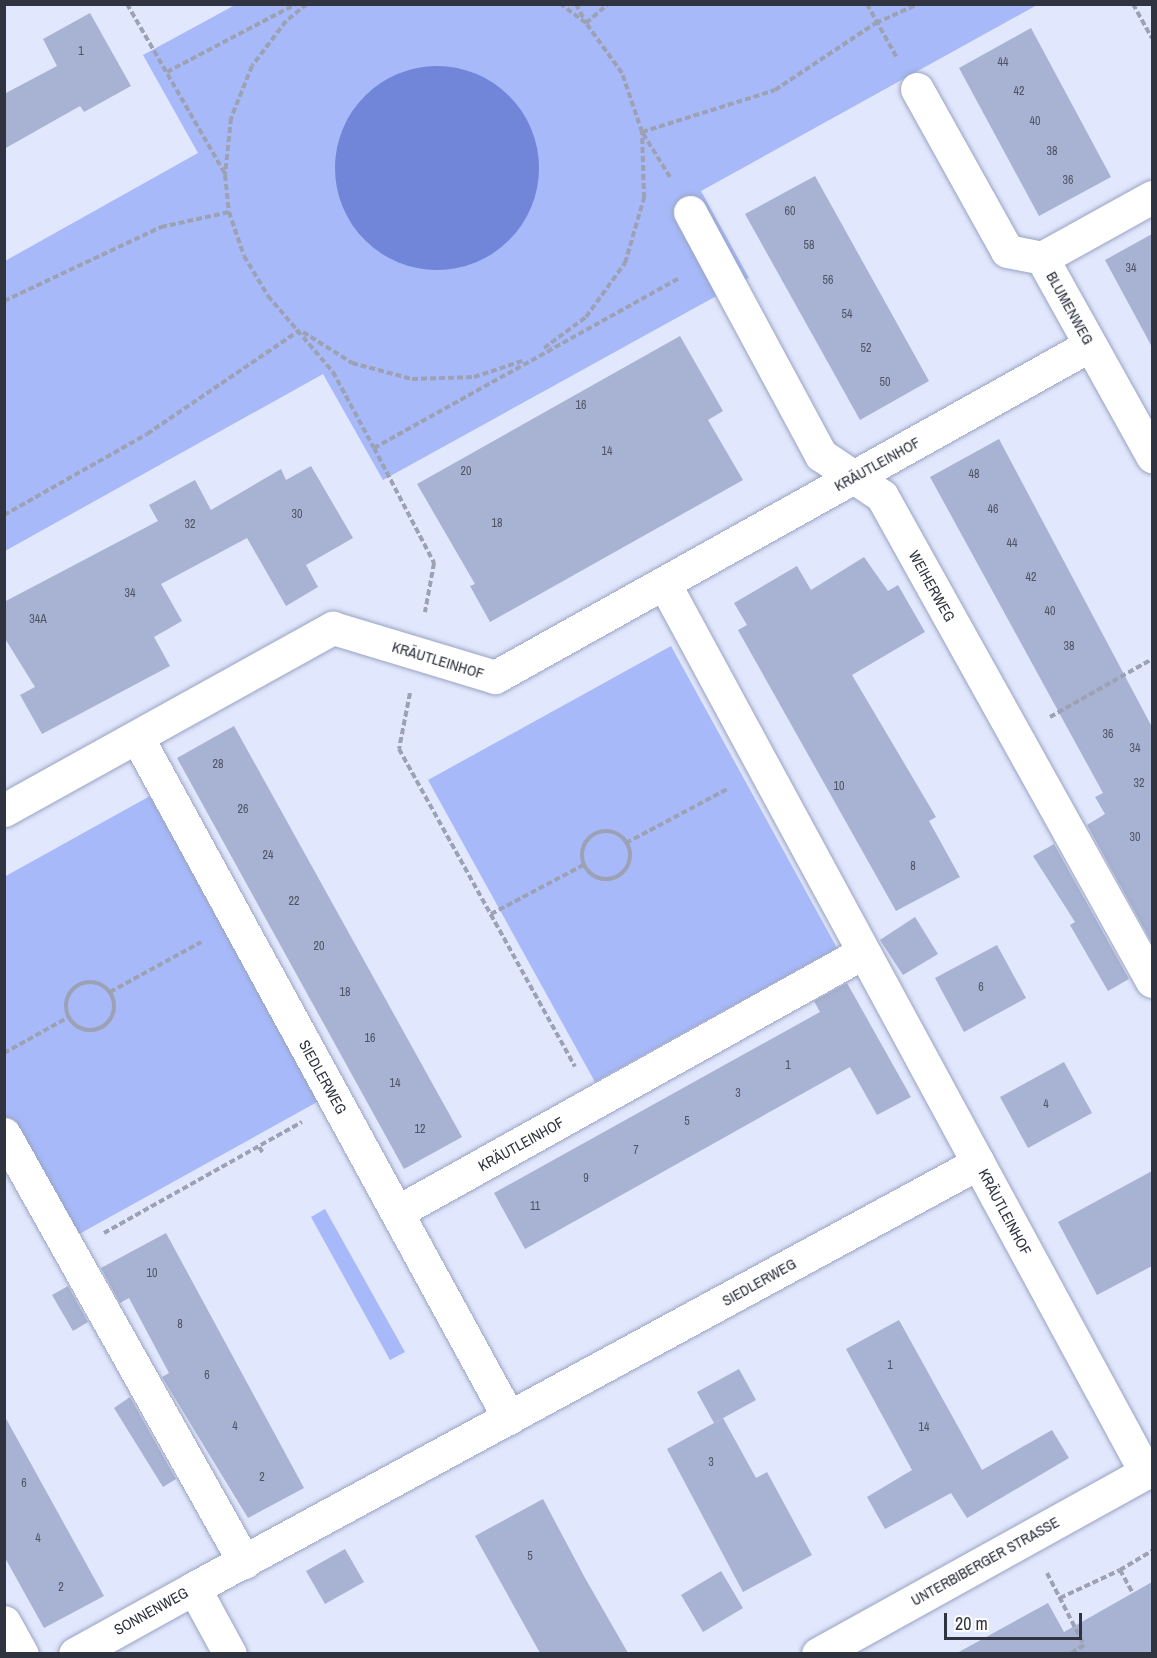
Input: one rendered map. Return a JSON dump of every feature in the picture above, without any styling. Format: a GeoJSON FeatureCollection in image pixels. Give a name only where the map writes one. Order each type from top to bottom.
{"type":"FeatureCollection","features":[{"type":"Feature","properties":{"kind":"street","name":"BLUMENWEG"},"geometry":{"type":"LineString","coordinates":[[917,89],[1007,251],[1042,258],[1152,456]]}},
{"type":"Feature","properties":{"kind":"street"},"geometry":{"type":"LineString","coordinates":[[1042,258],[1152,197]]}},
{"type":"Feature","properties":{"kind":"street","name":"WEIHERWEG"},"geometry":{"type":"LineString","coordinates":[[690,212],[821,455],[850,479],[882,496],[1152,981]]}},
{"type":"Feature","properties":{"kind":"street","name":"KRÄUTLEINHOF"},"geometry":{"type":"LineString","coordinates":[[137,737],[333,628],[495,677],[1090,345]]}},
{"type":"Feature","properties":{"kind":"street","name":"KRÄUTLEINHOF"},"geometry":{"type":"LineString","coordinates":[[664,583],[978,1163],[1149,1471]]}},
{"type":"Feature","properties":{"kind":"street"},"geometry":{"type":"LineString","coordinates":[[4,810],[137,737]]}},
{"type":"Feature","properties":{"kind":"street","name":"SIEDLERWEG"},"geometry":{"type":"LineString","coordinates":[[137,737],[509,1418]]}},
{"type":"Feature","properties":{"kind":"street","name":"KRÄUTLEINHOF"},"geometry":{"type":"LineString","coordinates":[[397,1212],[864,952]]}},
{"type":"Feature","properties":{"kind":"street"},"geometry":{"type":"LineString","coordinates":[[4,1134],[244,1562]]}},
{"type":"Feature","properties":{"kind":"street","name":"SIEDLERWEG"},"geometry":{"type":"LineString","coordinates":[[194,1588],[978,1163]]}},
{"type":"Feature","properties":{"kind":"street","name":"UNTERBIBERGER STRASSE"},"geometry":{"type":"LineString","coordinates":[[818,1653],[1149,1471]]}},
{"type":"Feature","properties":{"kind":"street","name":"SONNENWEG"},"geometry":{"type":"LineString","coordinates":[[75,1653],[194,1588],[230,1653]]}},
{"type":"Feature","properties":{"kind":"street"},"geometry":{"type":"LineString","coordinates":[[4,1622],[22,1653]]}},
{"type":"Feature","properties":{"kind":"path"},"geometry":{"type":"LineString","coordinates":[[127,4],[225,175]]}},
{"type":"Feature","properties":{"kind":"path"},"geometry":{"type":"LineString","coordinates":[[167,72],[296,4]]}},
{"type":"Feature","properties":{"kind":"path"},"geometry":{"type":"LineString","coordinates":[[307,4],[286,21],[252,66],[231,118],[225,175],[229,212],[244,256],[268,296],[300,330],[333,372],[434,563],[399,749],[595,1103]]}},
{"type":"Feature","properties":{"kind":"path"},"geometry":{"type":"LineString","coordinates":[[561,4],[586,23]]}},
{"type":"Feature","properties":{"kind":"path"},"geometry":{"type":"LineString","coordinates":[[576,4],[586,23],[622,73],[642,132],[690,212]]}},
{"type":"Feature","properties":{"kind":"path"},"geometry":{"type":"LineString","coordinates":[[586,23],[608,4]]}},
{"type":"Feature","properties":{"kind":"path"},"geometry":{"type":"LineString","coordinates":[[867,4],[876,23]]}},
{"type":"Feature","properties":{"kind":"path"},"geometry":{"type":"LineString","coordinates":[[642,132],[776,90],[876,23],[918,4]]}},
{"type":"Feature","properties":{"kind":"path"},"geometry":{"type":"LineString","coordinates":[[1133,4],[1152,38]]}},
{"type":"Feature","properties":{"kind":"path"},"geometry":{"type":"LineString","coordinates":[[300,330],[352,363],[412,379],[474,377],[532,357],[586,317],[625,262],[644,198],[642,132]]}},
{"type":"Feature","properties":{"kind":"path"},"geometry":{"type":"LineString","coordinates":[[4,301],[161,227],[229,212]]}},
{"type":"Feature","properties":{"kind":"path"},"geometry":{"type":"LineString","coordinates":[[374,448],[532,357],[716,259]]}},
{"type":"Feature","properties":{"kind":"path"},"geometry":{"type":"LineString","coordinates":[[4,514],[147,434],[300,330]]}},
{"type":"Feature","properties":{"kind":"path"},"geometry":{"type":"LineString","coordinates":[[1016,736],[1152,658]]}},
{"type":"Feature","properties":{"kind":"path"},"geometry":{"type":"LineString","coordinates":[[626,843],[765,769]]}},
{"type":"Feature","properties":{"kind":"path"},"geometry":{"type":"LineString","coordinates":[[598,832],[614,832],[626,843],[628,865],[617,876],[594,877],[583,865],[582,849],[598,832]]}},
{"type":"Feature","properties":{"kind":"path"},"geometry":{"type":"LineString","coordinates":[[491,914],[583,865]]}},
{"type":"Feature","properties":{"kind":"path"},"geometry":{"type":"LineString","coordinates":[[110,992],[238,922]]}},
{"type":"Feature","properties":{"kind":"path"},"geometry":{"type":"LineString","coordinates":[[97,982],[110,992],[112,1015],[103,1027],[88,1030],[69,1017],[66,1001],[81,983],[97,982]]}},
{"type":"Feature","properties":{"kind":"path"},"geometry":{"type":"LineString","coordinates":[[4,1053],[69,1017]]}},
{"type":"Feature","properties":{"kind":"path"},"geometry":{"type":"LineString","coordinates":[[70,1252],[336,1102]]}},
{"type":"Feature","properties":{"kind":"path"},"geometry":{"type":"LineString","coordinates":[[259,1147],[263,1153]]}},
{"type":"Feature","properties":{"kind":"path"},"geometry":{"type":"LineString","coordinates":[[1028,1538],[1084,1645],[1070,1653]]}},
{"type":"Feature","properties":{"kind":"path"},"geometry":{"type":"LineString","coordinates":[[1060,1598],[1120,1570],[1152,1551]]}},
{"type":"Feature","properties":{"kind":"path"},"geometry":{"type":"LineString","coordinates":[[1120,1570],[1133,1593]]}},
{"type":"Feature","properties":{"kind":"shaded area"},"geometry":{"type":"Polygon","coordinates":[[[235,5],[1037,5],[701,191],[749,278],[383,480],[323,374],[5,551],[5,261],[198,153],[143,55],[235,5]]]}},
{"type":"Feature","properties":{"kind":"shaded area"},"geometry":{"type":"Polygon","coordinates":[[[437,66],[467,70],[485,78],[502,89],[516,103],[535,138],[539,168],[535,198],[527,216],[516,233],[502,247],[467,266],[437,270],[407,266],[389,258],[372,247],[358,233],[339,198],[335,168],[339,138],[347,120],[358,103],[372,89],[407,70],[437,66]]]}},
{"type":"Feature","properties":{"kind":"shaded area"},"geometry":{"type":"Polygon","coordinates":[[[671,646],[837,948],[595,1082],[428,780],[671,646]]]}},
{"type":"Feature","properties":{"kind":"shaded area"},"geometry":{"type":"Polygon","coordinates":[[[150,796],[319,1101],[72,1238],[5,1116],[4,877],[150,796]]]}},
{"type":"Feature","properties":{"kind":"shaded area"},"geometry":{"type":"Polygon","coordinates":[[[325,1209],[405,1352],[390,1360],[311,1217],[325,1209]]]}},
{"type":"Feature","properties":{"kind":"building"},"geometry":{"type":"Polygon","coordinates":[[[90,13],[131,86],[84,112],[80,106],[4,149],[4,94],[57,66],[43,39],[90,13]]]}},
{"type":"Feature","properties":{"kind":"building"},"geometry":{"type":"Polygon","coordinates":[[[1031,28],[1111,177],[1039,216],[959,68],[1031,28]]]}},
{"type":"Feature","properties":{"kind":"building"},"geometry":{"type":"Polygon","coordinates":[[[815,176],[929,381],[860,420],[745,214],[815,176]]]}},
{"type":"Feature","properties":{"kind":"building"},"geometry":{"type":"Polygon","coordinates":[[[1152,234],[1152,347],[1105,260],[1152,234]]]}},
{"type":"Feature","properties":{"kind":"building"},"geometry":{"type":"Polygon","coordinates":[[[680,336],[723,411],[708,420],[743,480],[490,622],[470,586],[475,584],[417,484],[680,336]]]}},
{"type":"Feature","properties":{"kind":"building"},"geometry":{"type":"Polygon","coordinates":[[[999,439],[1152,727],[1152,943],[1087,825],[1105,814],[1095,797],[1103,793],[930,477],[999,439]]]}},
{"type":"Feature","properties":{"kind":"building"},"geometry":{"type":"Polygon","coordinates":[[[311,466],[353,538],[306,565],[318,587],[286,606],[247,538],[161,584],[182,621],[154,637],[170,666],[42,734],[20,695],[35,687],[4,637],[4,602],[158,521],[149,505],[195,480],[211,510],[281,469],[286,480],[311,466]]]}},
{"type":"Feature","properties":{"kind":"building"},"geometry":{"type":"Polygon","coordinates":[[[864,557],[888,591],[898,585],[925,632],[852,675],[936,817],[929,821],[960,877],[896,911],[738,630],[747,625],[734,603],[797,566],[811,590],[864,557]]]}},
{"type":"Feature","properties":{"kind":"building"},"geometry":{"type":"Polygon","coordinates":[[[234,726],[462,1137],[404,1169],[177,758],[234,726]]]}},
{"type":"Feature","properties":{"kind":"building"},"geometry":{"type":"Polygon","coordinates":[[[1054,844],[1129,979],[1108,991],[1070,925],[1075,922],[1033,856],[1054,844]]]}},
{"type":"Feature","properties":{"kind":"building"},"geometry":{"type":"Polygon","coordinates":[[[915,917],[938,954],[903,975],[880,940],[915,917]]]}},
{"type":"Feature","properties":{"kind":"building"},"geometry":{"type":"Polygon","coordinates":[[[997,945],[1026,998],[964,1032],[935,978],[997,945]]]}},
{"type":"Feature","properties":{"kind":"building"},"geometry":{"type":"Polygon","coordinates":[[[847,983],[911,1097],[877,1115],[850,1067],[525,1249],[494,1193],[820,1012],[814,1001],[847,983]]]}},
{"type":"Feature","properties":{"kind":"building"},"geometry":{"type":"Polygon","coordinates":[[[1064,1062],[1092,1113],[1028,1148],[1000,1097],[1064,1062]]]}},
{"type":"Feature","properties":{"kind":"building"},"geometry":{"type":"Polygon","coordinates":[[[1152,1171],[1152,1266],[1097,1295],[1058,1222],[1152,1171]]]}},
{"type":"Feature","properties":{"kind":"building"},"geometry":{"type":"Polygon","coordinates":[[[166,1233],[304,1488],[248,1518],[162,1377],[169,1373],[129,1298],[120,1303],[101,1268],[166,1233]]]}},
{"type":"Feature","properties":{"kind":"building"},"geometry":{"type":"Polygon","coordinates":[[[68,1286],[88,1322],[73,1331],[52,1295],[68,1286]]]}},
{"type":"Feature","properties":{"kind":"building"},"geometry":{"type":"Polygon","coordinates":[[[899,1320],[982,1470],[1052,1430],[1069,1458],[967,1518],[951,1493],[885,1529],[867,1497],[912,1470],[846,1349],[899,1320]]]}},
{"type":"Feature","properties":{"kind":"building"},"geometry":{"type":"Polygon","coordinates":[[[739,1369],[756,1400],[714,1423],[697,1392],[739,1369]]]}},
{"type":"Feature","properties":{"kind":"building"},"geometry":{"type":"Polygon","coordinates":[[[130,1397],[176,1479],[163,1487],[114,1408],[130,1397]]]}},
{"type":"Feature","properties":{"kind":"building"},"geometry":{"type":"Polygon","coordinates":[[[4,1415],[104,1596],[44,1628],[4,1556],[4,1415]]]}},
{"type":"Feature","properties":{"kind":"building"},"geometry":{"type":"Polygon","coordinates":[[[723,1418],[756,1478],[767,1472],[812,1555],[743,1592],[667,1449],[723,1418]]]}},
{"type":"Feature","properties":{"kind":"building"},"geometry":{"type":"Polygon","coordinates":[[[543,1499],[628,1653],[540,1653],[475,1536],[543,1499]]]}},
{"type":"Feature","properties":{"kind":"building"},"geometry":{"type":"Polygon","coordinates":[[[345,1549],[364,1582],[325,1604],[306,1571],[345,1549]]]}},
{"type":"Feature","properties":{"kind":"building"},"geometry":{"type":"Polygon","coordinates":[[[721,1571],[743,1608],[703,1632],[681,1595],[721,1571]]]}},
{"type":"Feature","properties":{"kind":"building"},"geometry":{"type":"Polygon","coordinates":[[[1152,1582],[1152,1653],[957,1653],[1048,1603],[1064,1632],[1152,1582]]]}}]}
